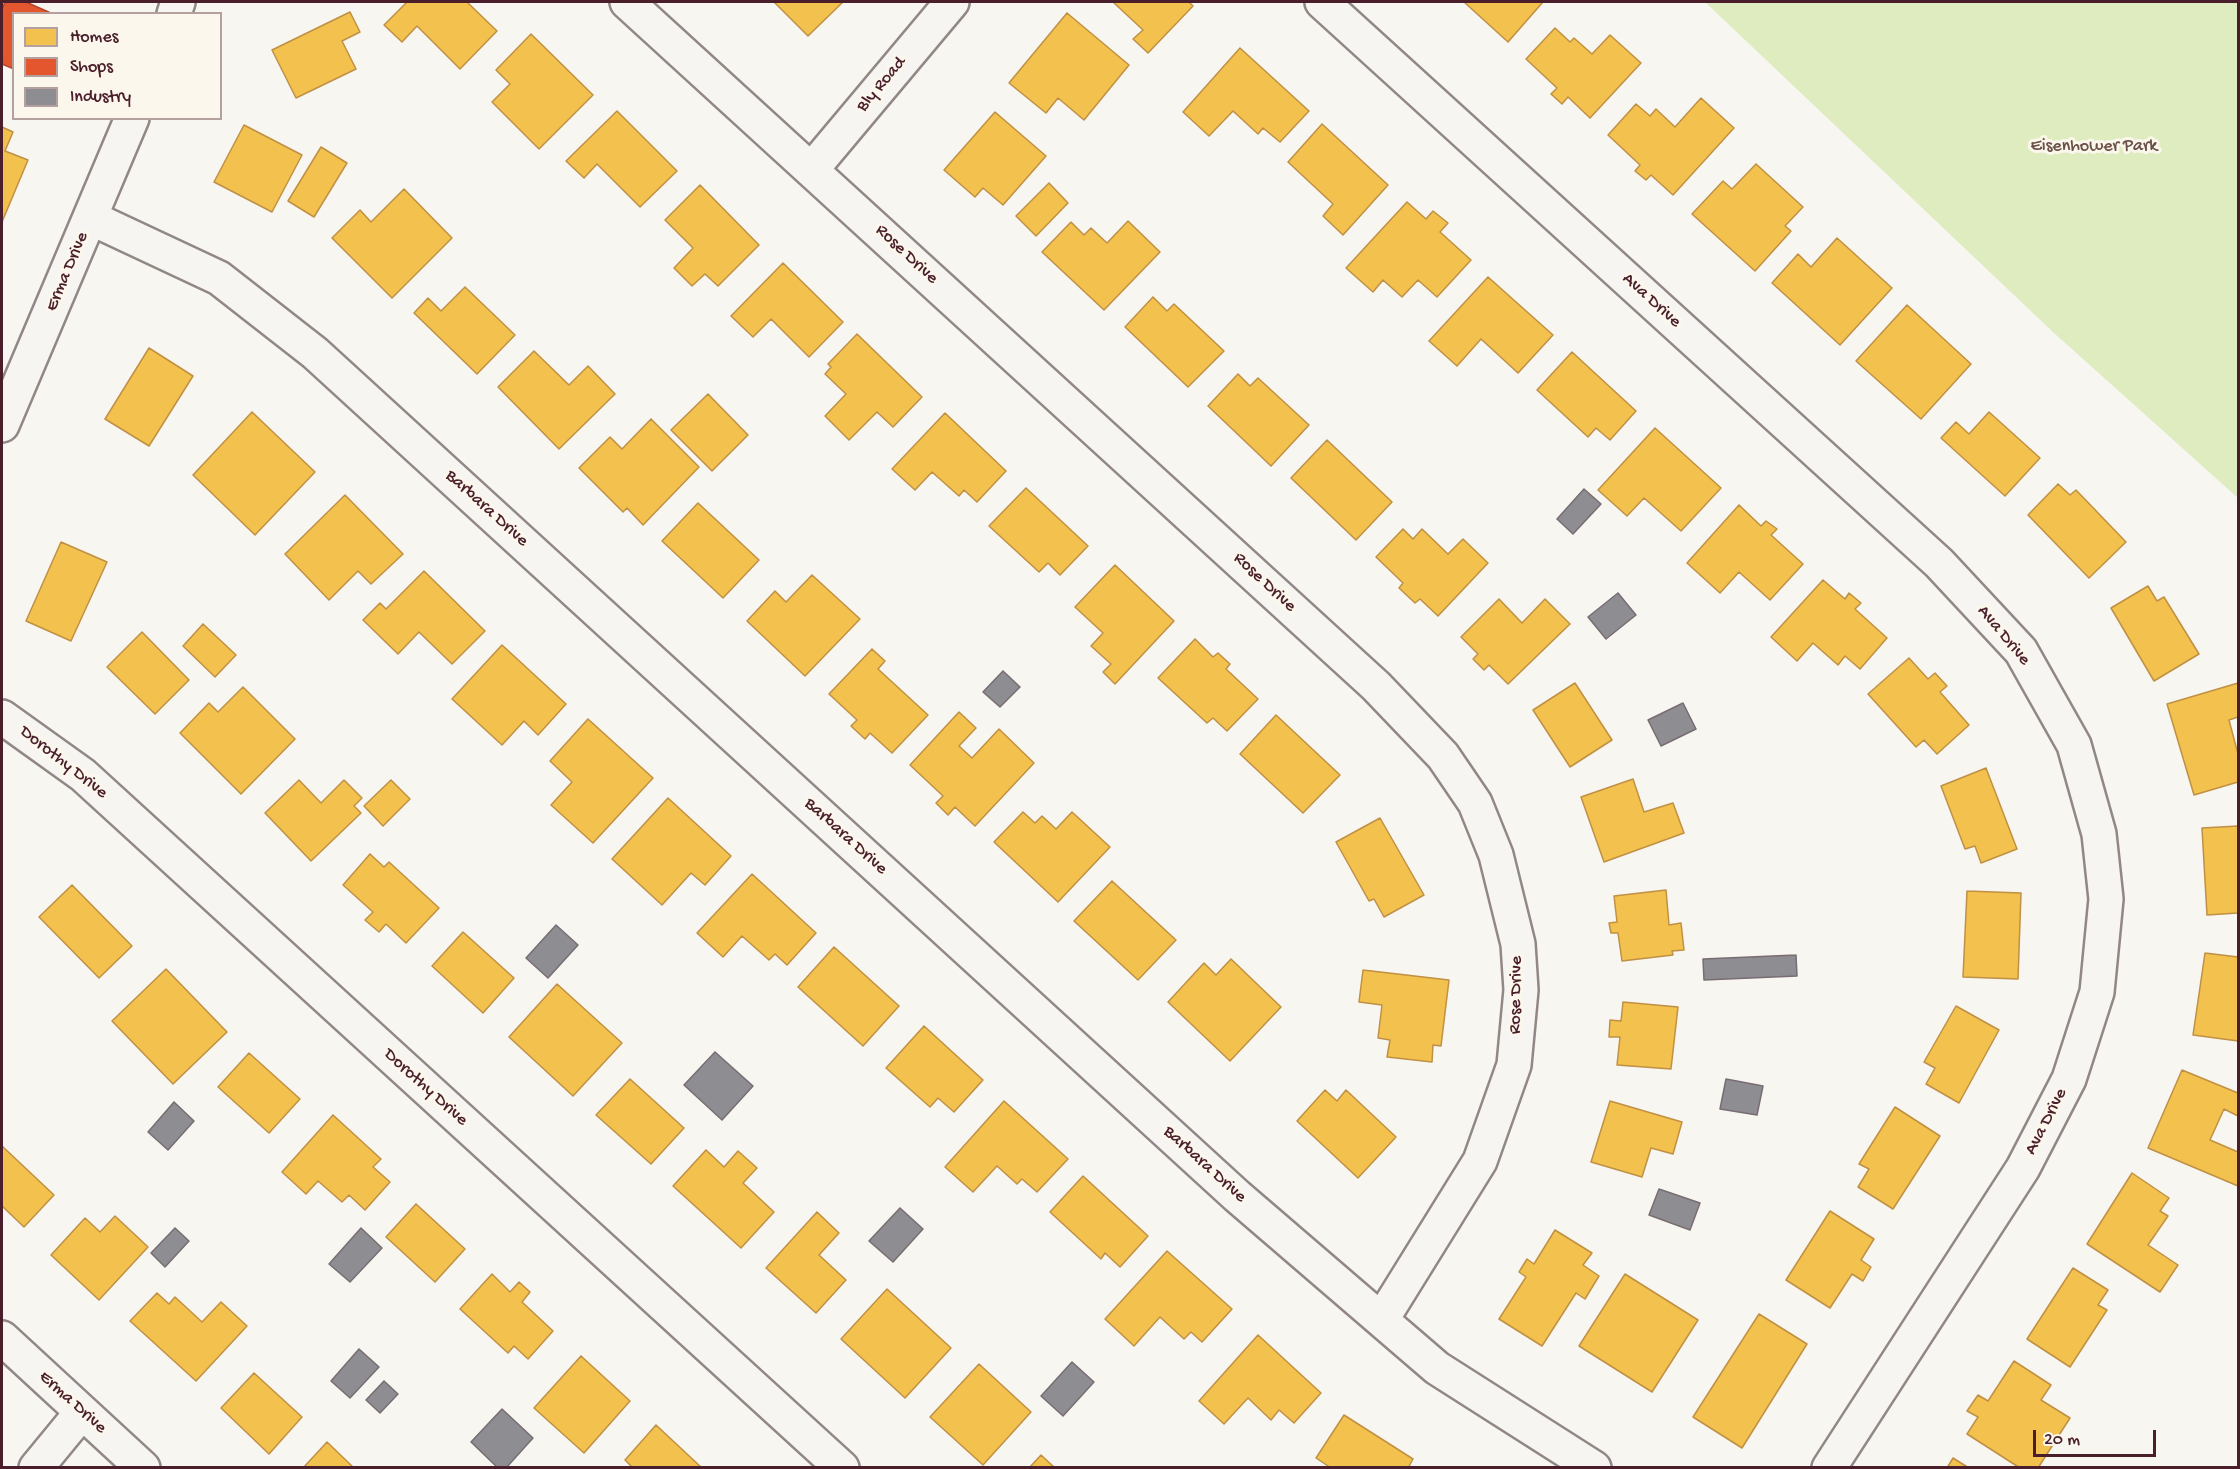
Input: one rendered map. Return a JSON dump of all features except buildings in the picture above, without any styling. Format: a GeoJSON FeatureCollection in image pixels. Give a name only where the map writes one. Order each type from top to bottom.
{"type":"FeatureCollection","features":[{"type":"Feature","properties":{"kind":"street","name":"Rose Drive"},"geometry":{"type":"LineString","coordinates":[[627,2],[1376,686],[1443,756],[1475,803],[1496,855],[1518,944],[1521,990],[1514,1065],[1480,1161],[1382,1319]]}},
{"type":"Feature","properties":{"kind":"street","name":"Bly Road"},"geometry":{"type":"LineString","coordinates":[[812,169],[952,2]]}},
{"type":"Feature","properties":{"kind":"street","name":"Ava Drive"},"geometry":{"type":"LineString","coordinates":[[1322,2],[1939,563],[2021,651],[2074,745],[2099,834],[2106,899],[2097,992],[2069,1079],[2023,1168],[1829,1467]]}},
{"type":"Feature","properties":{"kind":"street","name":"Erma Drive"},"geometry":{"type":"LineString","coordinates":[[2,425],[131,120]]}},
{"type":"Feature","properties":{"kind":"street","name":"Barbara Drive"},"geometry":{"type":"LineString","coordinates":[[91,218],[219,278],[315,352],[1237,1196],[1437,1368],[1594,1467]]}},
{"type":"Feature","properties":{"kind":"street","name":"Dorothy Drive"},"geometry":{"type":"LineString","coordinates":[[2,717],[83,775],[842,1467]]}},
{"type":"Feature","properties":{"kind":"street","name":"Erma Drive"},"geometry":{"type":"LineString","coordinates":[[2,1338],[143,1467]]}},
{"type":"Feature","properties":{"kind":"street"},"geometry":{"type":"LineString","coordinates":[[36,1467],[82,1412]]}},
{"type":"Feature","properties":{"kind":"green space","name":"Eisenhower Park"},"geometry":{"type":"Polygon","coordinates":[[[1705,2],[2238,2],[2238,498],[2054,333],[1705,2]]]}}]}
